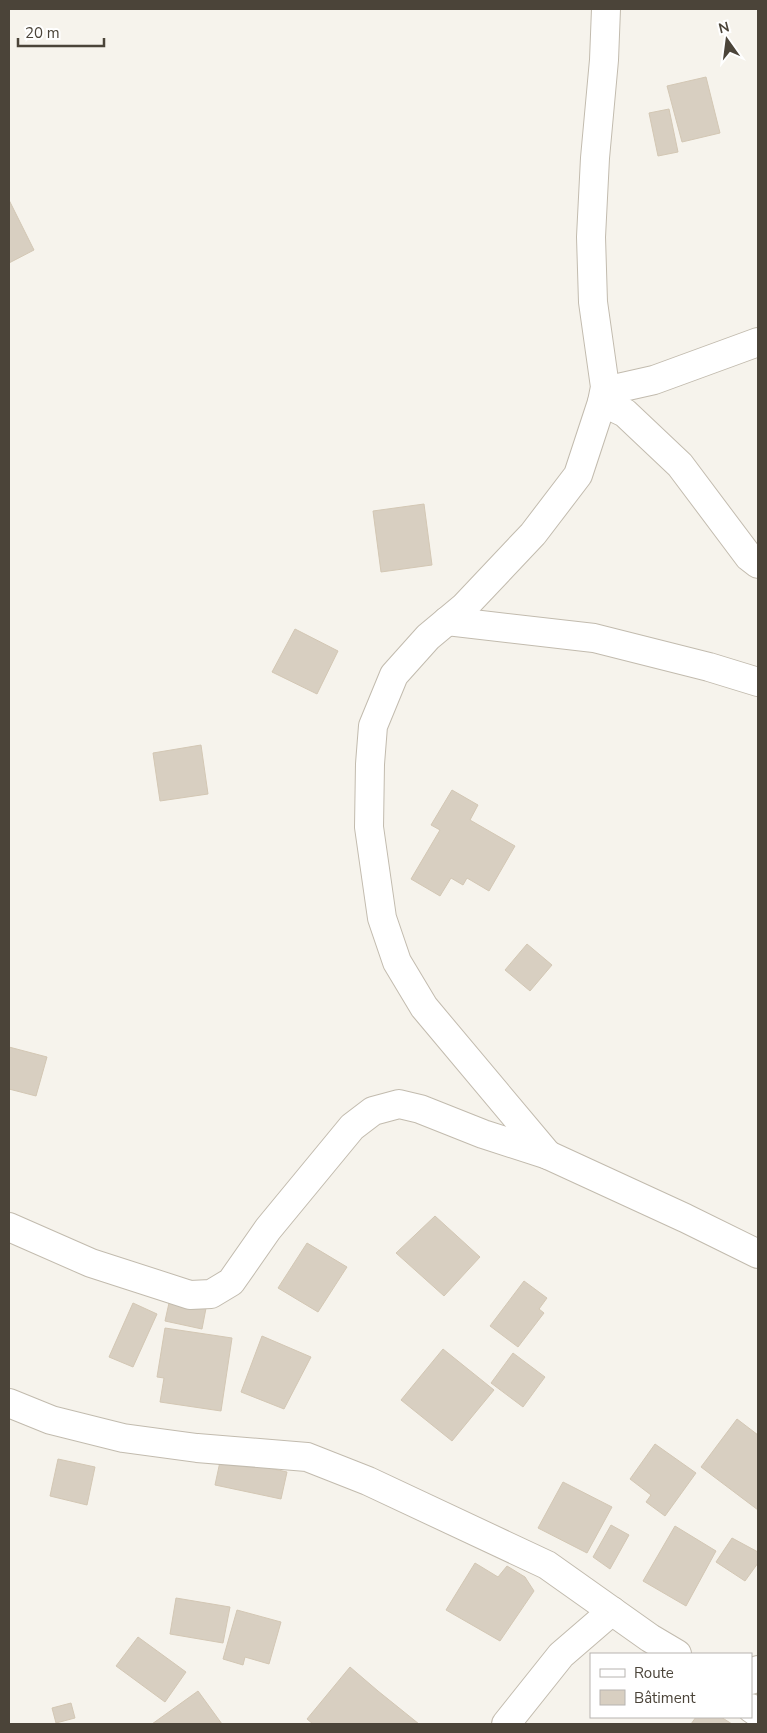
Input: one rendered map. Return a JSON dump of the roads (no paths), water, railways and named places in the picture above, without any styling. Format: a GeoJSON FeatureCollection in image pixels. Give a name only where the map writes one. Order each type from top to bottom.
{"type":"FeatureCollection","features":[{"type":"Feature","properties":{"kind":"street"},"geometry":{"type":"LineString","coordinates":[[548,1155],[424,1007],[397,962],[382,918],[369,826],[370,764],[374,726],[394,675],[428,637],[464,606],[533,534],[578,475],[603,394],[593,302],[591,237],[606,9]]}},
{"type":"Feature","properties":{"kind":"street"},"geometry":{"type":"LineString","coordinates":[[603,394],[614,389],[654,380],[758,342]]}},
{"type":"Feature","properties":{"kind":"street"},"geometry":{"type":"LineString","coordinates":[[603,394],[680,465],[749,557],[758,564]]}},
{"type":"Feature","properties":{"kind":"street"},"geometry":{"type":"LineString","coordinates":[[447,621],[594,638],[710,667],[758,682]]}},
{"type":"Feature","properties":{"kind":"street"},"geometry":{"type":"LineString","coordinates":[[9,1227],[91,1263],[190,1295],[211,1294],[232,1282],[268,1229],[352,1127],[372,1111],[399,1104],[420,1109],[483,1134],[548,1155],[758,1254]]}},
{"type":"Feature","properties":{"kind":"street"},"geometry":{"type":"LineString","coordinates":[[9,1403],[51,1420],[123,1438],[197,1448],[307,1457],[368,1481],[547,1565],[650,1638],[675,1653]]}},
{"type":"Feature","properties":{"kind":"street"},"geometry":{"type":"LineString","coordinates":[[506,1724],[561,1655],[612,1611]]}}]}
